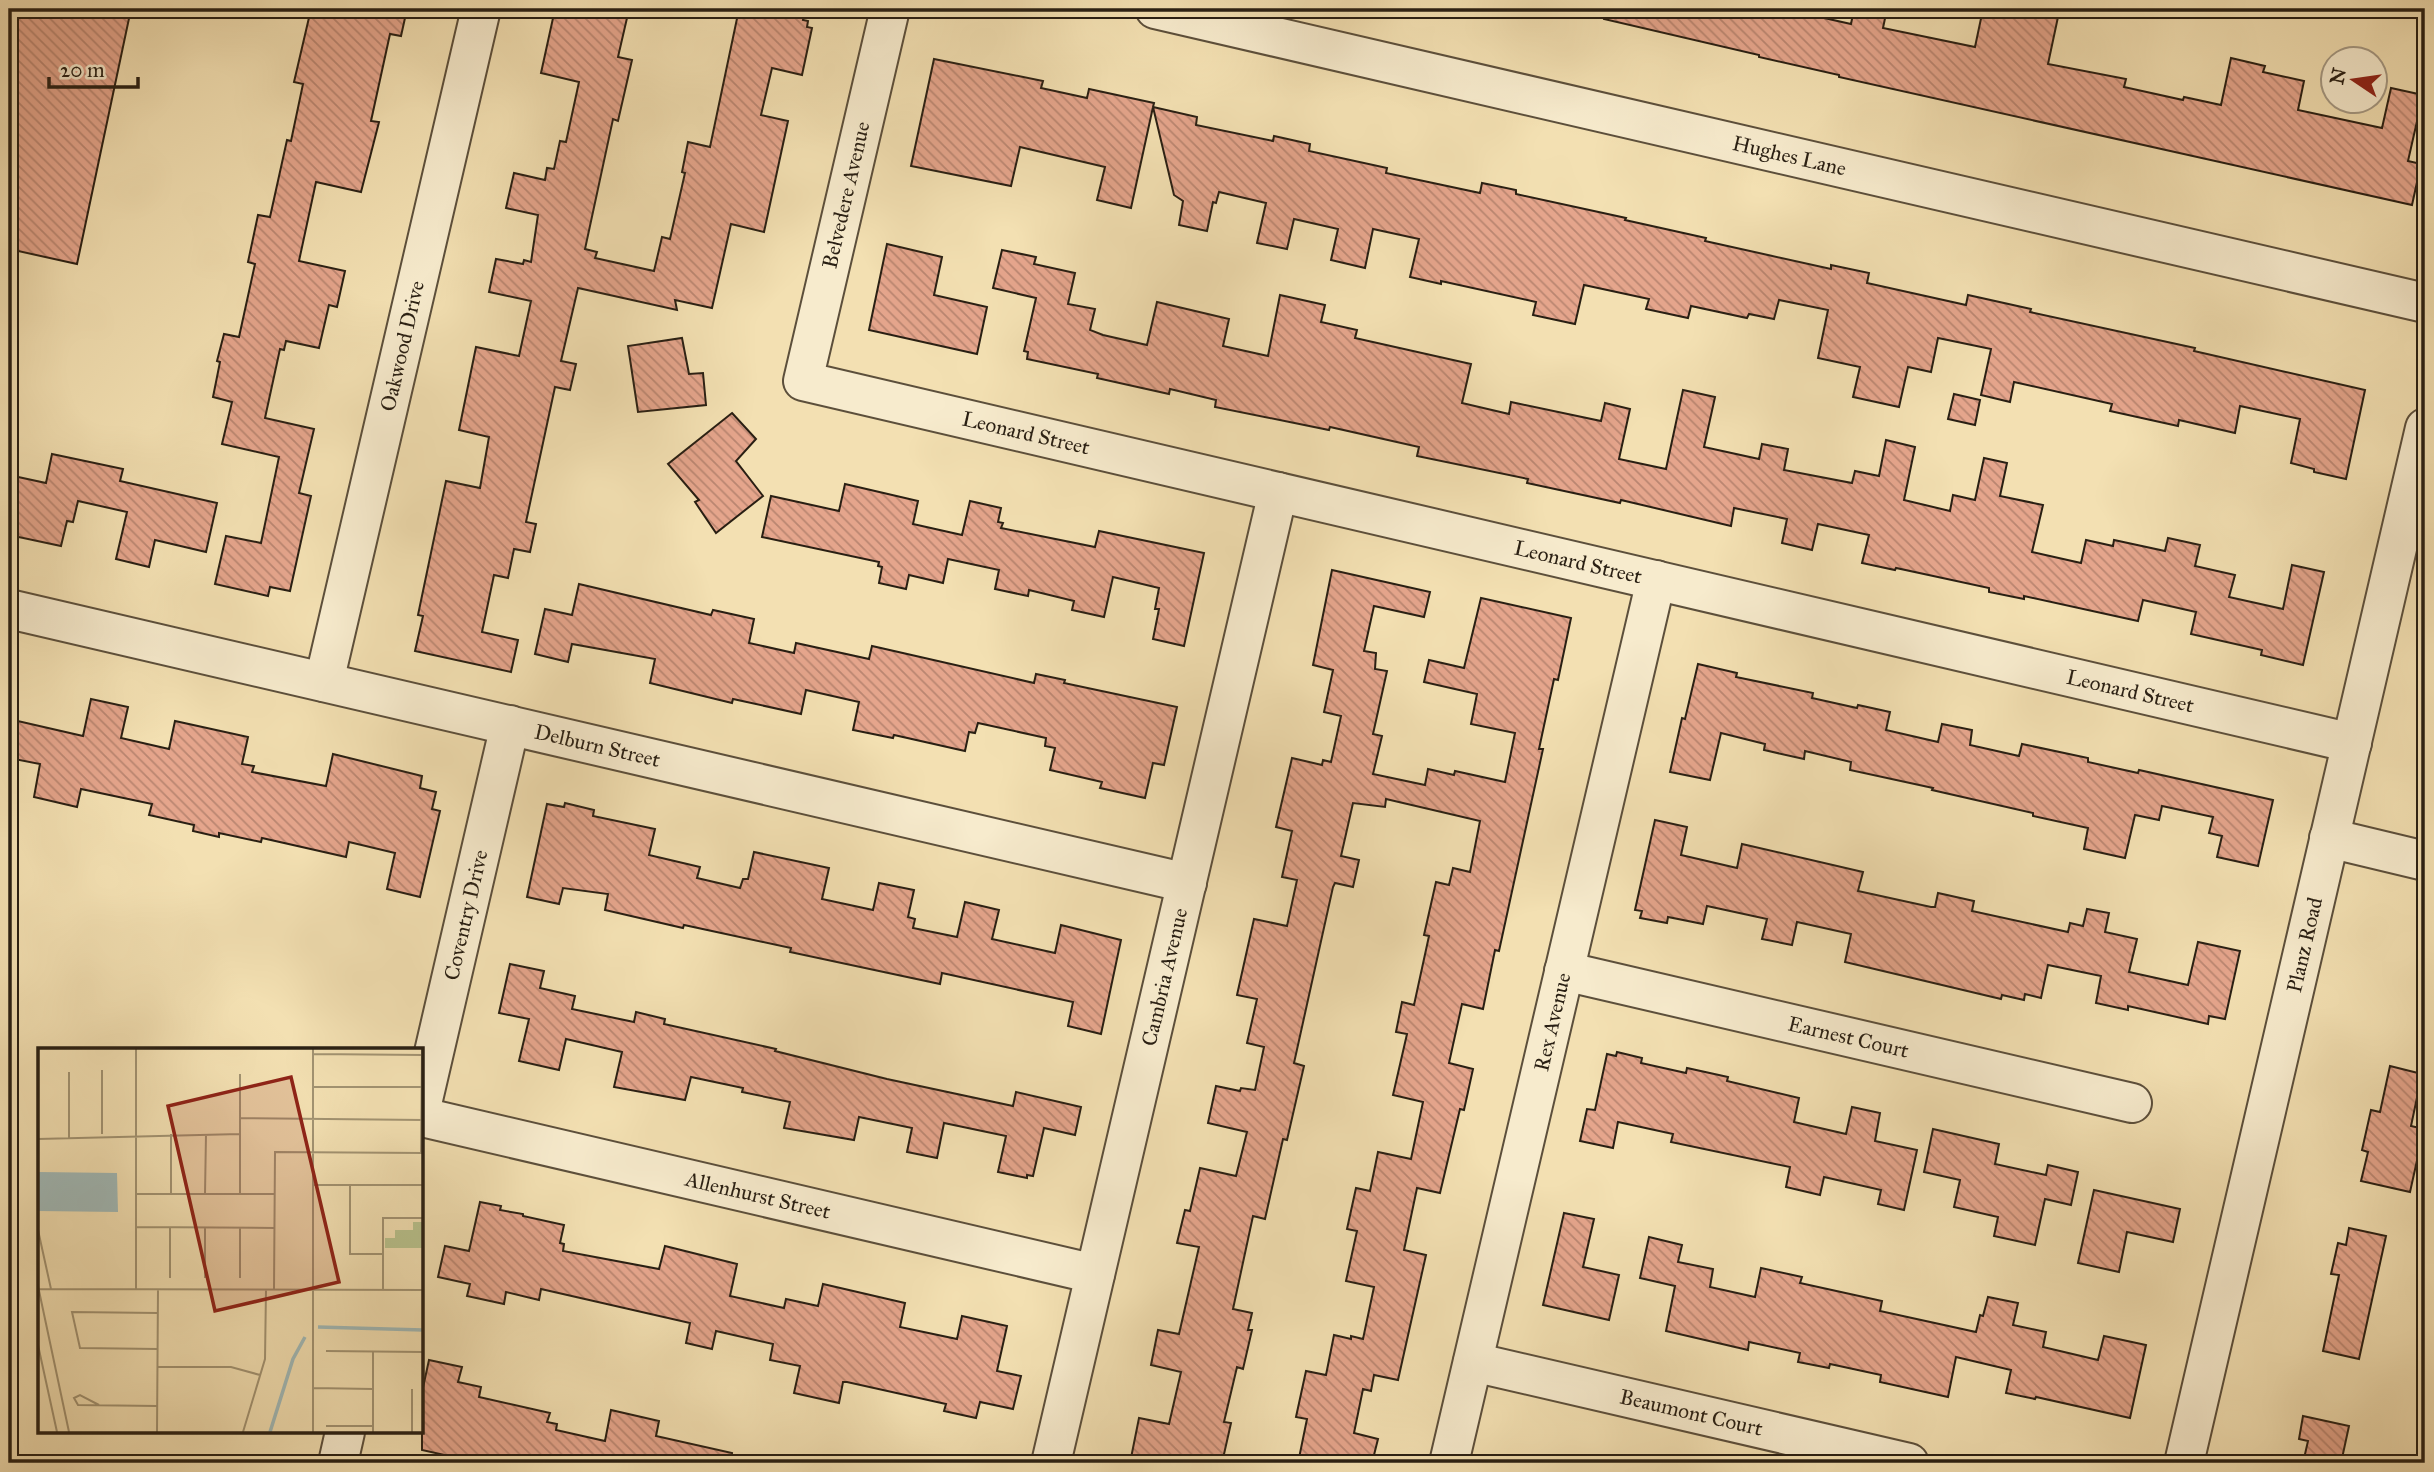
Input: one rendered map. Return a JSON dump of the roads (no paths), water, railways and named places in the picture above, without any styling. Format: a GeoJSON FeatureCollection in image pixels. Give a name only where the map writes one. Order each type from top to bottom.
{"type":"FeatureCollection","features":[{"type":"Feature","properties":{"kind":"street","name":"Oakwood Drive"},"geometry":{"type":"LineString","coordinates":[[324,682],[481,9]]}},
{"type":"Feature","properties":{"kind":"street","name":"Belvedere Avenue"},"geometry":{"type":"LineString","coordinates":[[803,381],[890,9]]}},
{"type":"Feature","properties":{"kind":"street","name":"Hughes Lane"},"geometry":{"type":"LineString","coordinates":[[1154,9],[1278,23],[2425,303]]}},
{"type":"Feature","properties":{"kind":"street","name":"Leonard Street"},"geometry":{"type":"LineString","coordinates":[[803,381],[2352,743]]}},
{"type":"Feature","properties":{"kind":"street","name":"Planz Road"},"geometry":{"type":"LineString","coordinates":[[2183,1463],[2425,428]]}},
{"type":"Feature","properties":{"kind":"street","name":"Cambria Avenue"},"geometry":{"type":"LineString","coordinates":[[1051,1463],[1278,492]]}},
{"type":"Feature","properties":{"kind":"street","name":"Rex Avenue"},"geometry":{"type":"LineString","coordinates":[[1450,1463],[1656,580]]}},
{"type":"Feature","properties":{"kind":"street","name":"Delburn Street"},"geometry":{"type":"LineString","coordinates":[[9,609],[1187,883]]}},
{"type":"Feature","properties":{"kind":"street","name":"Coventry Drive"},"geometry":{"type":"LineString","coordinates":[[424,1095],[510,725]]}},
{"type":"Feature","properties":{"kind":"street"},"geometry":{"type":"LineString","coordinates":[[2329,838],[2425,861]]}},
{"type":"Feature","properties":{"kind":"street","name":"Earnest Court"},"geometry":{"type":"LineString","coordinates":[[1564,971],[2132,1104]]}},
{"type":"Feature","properties":{"kind":"street","name":"Allenhurst Street"},"geometry":{"type":"LineString","coordinates":[[424,1117],[1095,1274]]}},
{"type":"Feature","properties":{"kind":"street","name":"Beaumont Court"},"geometry":{"type":"LineString","coordinates":[[1473,1362],[1909,1463]]}},
{"type":"Feature","properties":{"kind":"street"},"geometry":{"type":"LineString","coordinates":[[338,1463],[345,1434]]}}]}
